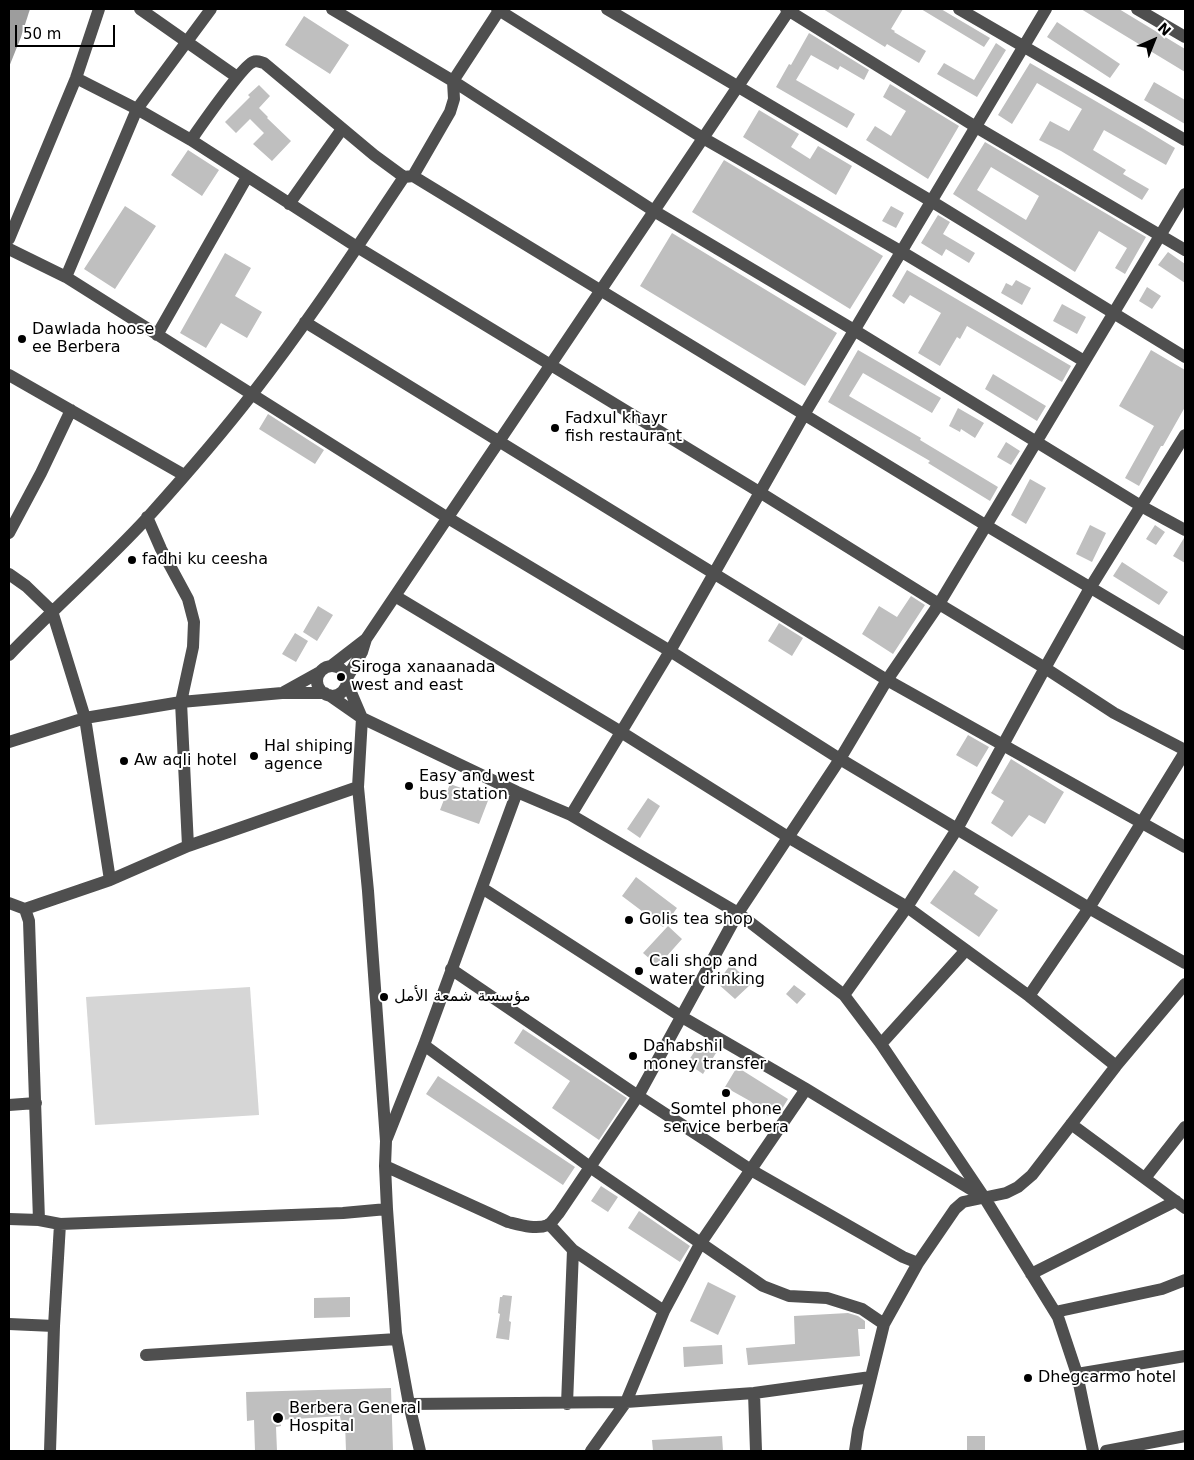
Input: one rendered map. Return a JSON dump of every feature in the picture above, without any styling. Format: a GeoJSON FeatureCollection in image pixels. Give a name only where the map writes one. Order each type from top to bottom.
{"type":"FeatureCollection","features":[{"type":"Feature","properties":{"kind":"street"},"geometry":{"type":"LineString","coordinates":[[9,239],[76,78],[100,9]]}},
{"type":"Feature","properties":{"kind":"street"},"geometry":{"type":"LineString","coordinates":[[140,9],[237,77]]}},
{"type":"Feature","properties":{"kind":"street"},"geometry":{"type":"LineString","coordinates":[[66,277],[138,109],[211,9]]}},
{"type":"Feature","properties":{"kind":"street"},"geometry":{"type":"LineString","coordinates":[[332,9],[452,81],[654,211],[854,330],[1141,506],[1185,530]]}},
{"type":"Feature","properties":{"kind":"street"},"geometry":{"type":"LineString","coordinates":[[9,655],[147,517],[253,394],[408,176],[450,112],[454,99],[452,81],[499,9],[703,138],[902,252],[1084,361]]}},
{"type":"Feature","properties":{"kind":"street"},"geometry":{"type":"LineString","coordinates":[[607,9],[931,201],[1185,357]]}},
{"type":"Feature","properties":{"kind":"street"},"geometry":{"type":"LineString","coordinates":[[9,742],[85,718],[181,702],[282,693],[327,694],[334,696],[343,691],[362,652],[366,639],[788,9],[976,127],[1185,250]]}},
{"type":"Feature","properties":{"kind":"street"},"geometry":{"type":"LineString","coordinates":[[959,9],[1185,140]]}},
{"type":"Feature","properties":{"kind":"street"},"geometry":{"type":"LineString","coordinates":[[571,815],[670,651],[805,413],[1046,9]]}},
{"type":"Feature","properties":{"kind":"street"},"geometry":{"type":"LineString","coordinates":[[1137,9],[1185,37]]}},
{"type":"Feature","properties":{"kind":"street"},"geometry":{"type":"LineString","coordinates":[[191,140],[237,77],[251,62],[257,61],[264,64],[342,128],[408,176],[805,413],[987,526],[1185,644]]}},
{"type":"Feature","properties":{"kind":"street"},"geometry":{"type":"LineString","coordinates":[[76,78],[138,109],[191,140],[357,247],[761,493],[1114,713],[1185,751],[1089,908],[1029,996]]}},
{"type":"Feature","properties":{"kind":"street"},"geometry":{"type":"LineString","coordinates":[[289,204],[342,128]]}},
{"type":"Feature","properties":{"kind":"street"},"geometry":{"type":"LineString","coordinates":[[157,335],[247,177]]}},
{"type":"Feature","properties":{"kind":"street"},"geometry":{"type":"LineString","coordinates":[[385,1166],[508,1222],[527,1226],[549,1224],[559,1213],[638,1096],[738,913],[840,759],[887,680],[939,604],[1185,194]]}},
{"type":"Feature","properties":{"kind":"street"},"geometry":{"type":"LineString","coordinates":[[9,249],[66,277],[448,518],[670,651],[840,759],[1089,908],[1185,963]]}},
{"type":"Feature","properties":{"kind":"street"},"geometry":{"type":"LineString","coordinates":[[304,322],[887,680],[1185,847]]}},
{"type":"Feature","properties":{"kind":"street"},"geometry":{"type":"LineString","coordinates":[[9,375],[184,475]]}},
{"type":"Feature","properties":{"kind":"street"},"geometry":{"type":"LineString","coordinates":[[9,533],[41,473],[70,410]]}},
{"type":"Feature","properties":{"kind":"street"},"geometry":{"type":"LineString","coordinates":[[844,995],[907,907],[957,829],[1044,668],[1090,588],[1185,435]]}},
{"type":"Feature","properties":{"kind":"street"},"geometry":{"type":"LineString","coordinates":[[147,517],[174,575],[188,599],[194,622],[193,647],[181,702],[188,846]]}},
{"type":"Feature","properties":{"kind":"street"},"geometry":{"type":"LineString","coordinates":[[9,574],[26,586],[52,611],[85,718],[110,880]]}},
{"type":"Feature","properties":{"kind":"street"},"geometry":{"type":"LineString","coordinates":[[395,596],[621,732],[788,837],[907,907],[1029,996],[1116,1066]]}},
{"type":"Feature","properties":{"kind":"street"},"geometry":{"type":"LineString","coordinates":[[282,693],[326,669],[366,639]]}},
{"type":"Feature","properties":{"kind":"street"},"geometry":{"type":"LineString","coordinates":[[326,669],[343,670],[362,718],[358,787],[368,891],[386,1141],[385,1166],[390,1272],[397,1339],[420,1451]]}},
{"type":"Feature","properties":{"kind":"street"},"geometry":{"type":"LineString","coordinates":[[326,669],[318,681],[321,690],[362,718],[517,792],[571,815],[738,913],[844,995],[882,1044],[984,1198],[1054,1312],[1077,1374],[1093,1451]]}},
{"type":"Feature","properties":{"kind":"street"},"geometry":{"type":"LineString","coordinates":[[9,903],[25,909],[110,880],[188,846],[358,787]]}},
{"type":"Feature","properties":{"kind":"street"},"geometry":{"type":"LineString","coordinates":[[386,1141],[424,1045],[517,792]]}},
{"type":"Feature","properties":{"kind":"street"},"geometry":{"type":"LineString","coordinates":[[482,888],[682,1017],[806,1089],[984,1198]]}},
{"type":"Feature","properties":{"kind":"street"},"geometry":{"type":"LineString","coordinates":[[25,909],[29,921],[39,1220]]}},
{"type":"Feature","properties":{"kind":"street"},"geometry":{"type":"LineString","coordinates":[[882,1044],[966,950]]}},
{"type":"Feature","properties":{"kind":"street"},"geometry":{"type":"LineString","coordinates":[[451,969],[751,1170],[903,1257],[918,1263]]}},
{"type":"Feature","properties":{"kind":"street"},"geometry":{"type":"LineString","coordinates":[[855,1451],[858,1430],[884,1324],[918,1263],[954,1209],[963,1202],[1006,1193],[1032,1175],[1116,1066],[1185,984]]}},
{"type":"Feature","properties":{"kind":"street"},"geometry":{"type":"LineString","coordinates":[[424,1045],[590,1167],[763,1286],[790,1296],[827,1298],[862,1309],[884,1324]]}},
{"type":"Feature","properties":{"kind":"street"},"geometry":{"type":"LineString","coordinates":[[591,1451],[626,1402],[664,1311],[700,1244],[806,1089]]}},
{"type":"Feature","properties":{"kind":"street"},"geometry":{"type":"LineString","coordinates":[[9,1105],[36,1103]]}},
{"type":"Feature","properties":{"kind":"street"},"geometry":{"type":"LineString","coordinates":[[1031,1274],[1181,1204],[1071,1124]]}},
{"type":"Feature","properties":{"kind":"street"},"geometry":{"type":"LineString","coordinates":[[1145,1178],[1185,1127]]}},
{"type":"Feature","properties":{"kind":"street"},"geometry":{"type":"LineString","coordinates":[[9,1220],[39,1220],[60,1224],[343,1213],[387,1209]]}},
{"type":"Feature","properties":{"kind":"street"},"geometry":{"type":"LineString","coordinates":[[50,1451],[54,1326],[60,1224]]}},
{"type":"Feature","properties":{"kind":"street"},"geometry":{"type":"LineString","coordinates":[[549,1224],[573,1250],[664,1311]]}},
{"type":"Feature","properties":{"kind":"street"},"geometry":{"type":"LineString","coordinates":[[567,1404],[573,1250]]}},
{"type":"Feature","properties":{"kind":"street"},"geometry":{"type":"LineString","coordinates":[[1054,1312],[1162,1289],[1185,1280]]}},
{"type":"Feature","properties":{"kind":"street"},"geometry":{"type":"LineString","coordinates":[[9,1324],[54,1326]]}},
{"type":"Feature","properties":{"kind":"street"},"geometry":{"type":"LineString","coordinates":[[146,1355],[397,1339]]}},
{"type":"Feature","properties":{"kind":"street"},"geometry":{"type":"LineString","coordinates":[[1077,1374],[1185,1356]]}},
{"type":"Feature","properties":{"kind":"street"},"geometry":{"type":"LineString","coordinates":[[409,1404],[626,1402],[754,1393],[871,1377]]}},
{"type":"Feature","properties":{"kind":"street"},"geometry":{"type":"LineString","coordinates":[[754,1393],[756,1451]]}},
{"type":"Feature","properties":{"kind":"street"},"geometry":{"type":"LineString","coordinates":[[1106,1451],[1185,1436]]}},
{"type":"Feature","properties":{"kind":"shaded area"},"geometry":{"type":"Polygon","coordinates":[[[9,9],[30,9],[9,67],[9,9]]]}},
{"type":"Feature","properties":{"kind":"shaded area"},"geometry":{"type":"Polygon","coordinates":[[[250,987],[259,1115],[95,1125],[86,997],[250,987]]]}},
{"type":"Feature","properties":{"kind":"building"},"geometry":{"type":"Polygon","coordinates":[[[823,9],[903,9],[891,29],[926,51],[919,63],[887,44],[885,47],[823,9]]]}},
{"type":"Feature","properties":{"kind":"building"},"geometry":{"type":"Polygon","coordinates":[[[921,9],[941,9],[990,38],[984,47],[921,9]]]}},
{"type":"Feature","properties":{"kind":"building"},"geometry":{"type":"Polygon","coordinates":[[[1081,9],[1119,9],[1185,49],[1185,72],[1081,9]]]}},
{"type":"Feature","properties":{"kind":"building"},"geometry":{"type":"Polygon","coordinates":[[[304,16],[349,45],[330,74],[285,45],[304,16]]]}},
{"type":"Feature","properties":{"kind":"building"},"geometry":{"type":"Polygon","coordinates":[[[1057,22],[1120,64],[1110,78],[1047,37],[1057,22]]]}},
{"type":"Feature","properties":{"kind":"building"},"geometry":{"type":"Polygon","coordinates":[[[809,33],[869,70],[864,80],[840,66],[838,70],[811,55],[796,80],[855,114],[847,128],[776,87],[809,33]]]}},
{"type":"Feature","properties":{"kind":"building"},"geometry":{"type":"Polygon","coordinates":[[[996,43],[1006,50],[977,97],[937,74],[944,63],[974,80],[996,43]]]}},
{"type":"Feature","properties":{"kind":"building"},"geometry":{"type":"Polygon","coordinates":[[[1030,63],[1175,148],[1166,165],[1104,130],[1093,150],[1126,170],[1123,174],[1149,189],[1142,200],[1061,151],[1039,140],[1050,121],[1069,131],[1082,109],[1037,83],[1012,124],[998,115],[1030,63]]]}},
{"type":"Feature","properties":{"kind":"building"},"geometry":{"type":"Polygon","coordinates":[[[1154,82],[1185,100],[1185,124],[1144,100],[1154,82]]]}},
{"type":"Feature","properties":{"kind":"building"},"geometry":{"type":"Polygon","coordinates":[[[890,84],[959,126],[928,179],[866,140],[875,126],[891,136],[906,111],[883,97],[890,84]]]}},
{"type":"Feature","properties":{"kind":"building"},"geometry":{"type":"Polygon","coordinates":[[[259,85],[270,96],[259,108],[291,141],[272,161],[253,144],[264,133],[250,119],[236,133],[225,122],[259,85]]]}},
{"type":"Feature","properties":{"kind":"building"},"geometry":{"type":"Polygon","coordinates":[[[759,110],[799,134],[791,147],[810,159],[818,146],[852,166],[836,195],[743,137],[759,110]]]}},
{"type":"Feature","properties":{"kind":"building"},"geometry":{"type":"Polygon","coordinates":[[[985,142],[1146,237],[1125,274],[1115,268],[1127,248],[1099,231],[1075,272],[953,194],[985,142]],[[991,167],[977,190],[1026,220],[1039,196],[991,167]]]}},
{"type":"Feature","properties":{"kind":"building"},"geometry":{"type":"Polygon","coordinates":[[[188,150],[219,170],[202,196],[171,175],[188,150]]]}},
{"type":"Feature","properties":{"kind":"building"},"geometry":{"type":"Polygon","coordinates":[[[724,160],[883,256],[850,309],[692,212],[724,160]]]}},
{"type":"Feature","properties":{"kind":"building"},"geometry":{"type":"Polygon","coordinates":[[[125,206],[156,226],[115,289],[84,269],[125,206]]]}},
{"type":"Feature","properties":{"kind":"building"},"geometry":{"type":"Polygon","coordinates":[[[891,206],[904,213],[896,228],[882,221],[891,206]]]}},
{"type":"Feature","properties":{"kind":"building"},"geometry":{"type":"Polygon","coordinates":[[[938,215],[950,222],[943,234],[975,253],[969,263],[946,249],[942,256],[921,243],[938,215]]]}},
{"type":"Feature","properties":{"kind":"building"},"geometry":{"type":"Polygon","coordinates":[[[672,233],[837,333],[805,386],[640,286],[672,233]]]}},
{"type":"Feature","properties":{"kind":"building"},"geometry":{"type":"Polygon","coordinates":[[[1168,252],[1185,264],[1185,283],[1158,265],[1168,252]]]}},
{"type":"Feature","properties":{"kind":"building"},"geometry":{"type":"Polygon","coordinates":[[[225,253],[251,268],[235,296],[262,312],[247,338],[221,323],[206,348],[180,333],[225,253]]]}},
{"type":"Feature","properties":{"kind":"building"},"geometry":{"type":"Polygon","coordinates":[[[907,270],[1071,366],[1062,382],[967,326],[960,339],[957,337],[940,366],[918,353],[941,313],[910,295],[904,304],[892,296],[907,270]]]}},
{"type":"Feature","properties":{"kind":"building"},"geometry":{"type":"Polygon","coordinates":[[[1016,280],[1031,288],[1022,305],[1001,293],[1006,283],[1012,286],[1016,280]]]}},
{"type":"Feature","properties":{"kind":"building"},"geometry":{"type":"Polygon","coordinates":[[[1147,287],[1161,296],[1152,309],[1139,301],[1147,287]]]}},
{"type":"Feature","properties":{"kind":"building"},"geometry":{"type":"Polygon","coordinates":[[[1062,304],[1086,317],[1077,334],[1053,321],[1062,304]]]}},
{"type":"Feature","properties":{"kind":"building"},"geometry":{"type":"Polygon","coordinates":[[[858,350],[941,398],[932,413],[863,373],[849,396],[921,438],[920,440],[998,487],[990,501],[928,463],[930,461],[828,402],[858,350]]]}},
{"type":"Feature","properties":{"kind":"building"},"geometry":{"type":"Polygon","coordinates":[[[1151,350],[1185,370],[1185,407],[1139,486],[1125,478],[1154,426],[1119,406],[1151,350]]]}},
{"type":"Feature","properties":{"kind":"building"},"geometry":{"type":"Polygon","coordinates":[[[993,374],[1046,406],[1037,421],[985,389],[993,374]]]}},
{"type":"Feature","properties":{"kind":"building"},"geometry":{"type":"Polygon","coordinates":[[[958,408],[984,423],[975,438],[961,429],[960,432],[949,426],[958,408]]]}},
{"type":"Feature","properties":{"kind":"building"},"geometry":{"type":"Polygon","coordinates":[[[268,414],[324,450],[315,464],[259,429],[268,414]]]}},
{"type":"Feature","properties":{"kind":"building"},"geometry":{"type":"Polygon","coordinates":[[[1006,442],[1020,451],[1011,465],[997,457],[1006,442]]]}},
{"type":"Feature","properties":{"kind":"building"},"geometry":{"type":"Polygon","coordinates":[[[1030,479],[1046,488],[1026,524],[1011,515],[1030,479]]]}},
{"type":"Feature","properties":{"kind":"building"},"geometry":{"type":"Polygon","coordinates":[[[1090,525],[1106,533],[1092,562],[1076,554],[1090,525]]]}},
{"type":"Feature","properties":{"kind":"building"},"geometry":{"type":"Polygon","coordinates":[[[1155,525],[1165,532],[1156,545],[1146,539],[1155,525]]]}},
{"type":"Feature","properties":{"kind":"building"},"geometry":{"type":"Polygon","coordinates":[[[1185,538],[1185,563],[1173,556],[1185,538]]]}},
{"type":"Feature","properties":{"kind":"building"},"geometry":{"type":"Polygon","coordinates":[[[1122,562],[1168,592],[1159,605],[1113,576],[1122,562]]]}},
{"type":"Feature","properties":{"kind":"building"},"geometry":{"type":"Polygon","coordinates":[[[911,596],[925,605],[893,654],[862,634],[879,606],[897,617],[911,596]]]}},
{"type":"Feature","properties":{"kind":"building"},"geometry":{"type":"Polygon","coordinates":[[[318,606],[333,615],[317,641],[303,632],[318,606]]]}},
{"type":"Feature","properties":{"kind":"building"},"geometry":{"type":"Polygon","coordinates":[[[779,623],[803,638],[792,656],[768,641],[779,623]]]}},
{"type":"Feature","properties":{"kind":"building"},"geometry":{"type":"Polygon","coordinates":[[[295,633],[308,641],[296,662],[282,654],[295,633]]]}},
{"type":"Feature","properties":{"kind":"building"},"geometry":{"type":"Polygon","coordinates":[[[968,735],[989,747],[977,767],[956,755],[968,735]]]}},
{"type":"Feature","properties":{"kind":"building"},"geometry":{"type":"Polygon","coordinates":[[[1011,759],[1064,792],[1045,824],[1029,815],[1012,837],[991,823],[1004,801],[991,793],[1011,759]]]}},
{"type":"Feature","properties":{"kind":"building"},"geometry":{"type":"Polygon","coordinates":[[[450,784],[489,798],[479,824],[440,810],[450,784]]]}},
{"type":"Feature","properties":{"kind":"building"},"geometry":{"type":"Polygon","coordinates":[[[648,798],[660,806],[640,838],[627,829],[648,798]]]}},
{"type":"Feature","properties":{"kind":"building"},"geometry":{"type":"Polygon","coordinates":[[[954,870],[979,887],[974,894],[998,910],[979,937],[930,903],[954,870]]]}},
{"type":"Feature","properties":{"kind":"building"},"geometry":{"type":"Polygon","coordinates":[[[636,877],[677,908],[663,927],[622,896],[636,877]]]}},
{"type":"Feature","properties":{"kind":"building"},"geometry":{"type":"Polygon","coordinates":[[[668,926],[682,939],[658,966],[643,953],[668,926]]]}},
{"type":"Feature","properties":{"kind":"building"},"geometry":{"type":"Polygon","coordinates":[[[731,964],[751,984],[735,999],[717,983],[731,964]]]}},
{"type":"Feature","properties":{"kind":"building"},"geometry":{"type":"Polygon","coordinates":[[[794,985],[806,994],[797,1004],[786,994],[794,985]]]}},
{"type":"Feature","properties":{"kind":"building"},"geometry":{"type":"Polygon","coordinates":[[[523,1029],[627,1098],[599,1140],[552,1108],[570,1081],[514,1043],[523,1029]]]}},
{"type":"Feature","properties":{"kind":"building"},"geometry":{"type":"Polygon","coordinates":[[[700,1043],[716,1053],[703,1074],[687,1063],[700,1043]]]}},
{"type":"Feature","properties":{"kind":"building"},"geometry":{"type":"Polygon","coordinates":[[[737,1067],[788,1099],[780,1112],[774,1108],[768,1116],[750,1101],[725,1087],[737,1067]]]}},
{"type":"Feature","properties":{"kind":"building"},"geometry":{"type":"Polygon","coordinates":[[[438,1076],[575,1167],[563,1185],[426,1094],[438,1076]]]}},
{"type":"Feature","properties":{"kind":"building"},"geometry":{"type":"Polygon","coordinates":[[[601,1186],[618,1197],[608,1212],[591,1201],[601,1186]]]}},
{"type":"Feature","properties":{"kind":"building"},"geometry":{"type":"Polygon","coordinates":[[[639,1211],[690,1246],[680,1262],[628,1228],[639,1211]]]}},
{"type":"Feature","properties":{"kind":"building"},"geometry":{"type":"Polygon","coordinates":[[[708,1282],[736,1296],[718,1335],[690,1321],[708,1282]]]}},
{"type":"Feature","properties":{"kind":"building"},"geometry":{"type":"Polygon","coordinates":[[[503,1295],[512,1296],[509,1340],[496,1338],[500,1314],[498,1313],[500,1297],[503,1295]]]}},
{"type":"Feature","properties":{"kind":"building"},"geometry":{"type":"Polygon","coordinates":[[[350,1297],[350,1317],[314,1318],[314,1298],[350,1297]]]}},
{"type":"Feature","properties":{"kind":"building"},"geometry":{"type":"Polygon","coordinates":[[[848,1313],[858,1316],[865,1321],[865,1329],[858,1329],[860,1356],[748,1365],[746,1348],[795,1344],[794,1316],[848,1313]]]}},
{"type":"Feature","properties":{"kind":"building"},"geometry":{"type":"Polygon","coordinates":[[[722,1345],[723,1364],[684,1367],[683,1347],[722,1345]]]}},
{"type":"Feature","properties":{"kind":"building","name":"Berbera General Hospital"},"geometry":{"type":"Polygon","coordinates":[[[391,1388],[393,1451],[346,1451],[345,1422],[341,1422],[340,1416],[280,1420],[281,1426],[276,1427],[277,1451],[255,1451],[254,1420],[247,1421],[246,1392],[391,1388]]]}},
{"type":"Feature","properties":{"kind":"building"},"geometry":{"type":"Polygon","coordinates":[[[722,1436],[723,1451],[653,1451],[652,1440],[722,1436]]]}},
{"type":"Feature","properties":{"kind":"building"},"geometry":{"type":"Polygon","coordinates":[[[967,1436],[985,1436],[985,1451],[967,1451],[967,1436]]]}},
{"type":"Feature","properties":{"kind":"place","name":"Dawlada hoose ee Berbera"},"geometry":{"type":"Point","coordinates":[22,339]}},
{"type":"Feature","properties":{"kind":"place","name":"Fadxul khayr fish restaurant"},"geometry":{"type":"Point","coordinates":[555,428]}},
{"type":"Feature","properties":{"kind":"place","name":"fadhi ku ceesha"},"geometry":{"type":"Point","coordinates":[132,560]}},
{"type":"Feature","properties":{"kind":"place","name":"Siroga xanaanada west and east"},"geometry":{"type":"Point","coordinates":[341,677]}},
{"type":"Feature","properties":{"kind":"place","name":"Hal shiping agence"},"geometry":{"type":"Point","coordinates":[254,756]}},
{"type":"Feature","properties":{"kind":"place","name":"Aw aqli hotel"},"geometry":{"type":"Point","coordinates":[124,761]}},
{"type":"Feature","properties":{"kind":"place","name":"Easy and west bus station"},"geometry":{"type":"Point","coordinates":[409,786]}},
{"type":"Feature","properties":{"kind":"place","name":"Golis tea shop"},"geometry":{"type":"Point","coordinates":[629,920]}},
{"type":"Feature","properties":{"kind":"place","name":"Cali shop and water drinking"},"geometry":{"type":"Point","coordinates":[639,971]}},
{"type":"Feature","properties":{"kind":"place","name":"مؤسسة شمعة الأمل"},"geometry":{"type":"Point","coordinates":[384,997]}},
{"type":"Feature","properties":{"kind":"place","name":"Dahabshil money transfer"},"geometry":{"type":"Point","coordinates":[633,1056]}},
{"type":"Feature","properties":{"kind":"place","name":"Somtel phone service berbera"},"geometry":{"type":"Point","coordinates":[726,1093]}},
{"type":"Feature","properties":{"kind":"place","name":"Dhegcarmo hotel"},"geometry":{"type":"Point","coordinates":[1028,1378]}},
{"type":"Feature","properties":{"kind":"place","name":"Berbera General Hospital"},"geometry":{"type":"Point","coordinates":[278,1418]}}]}
